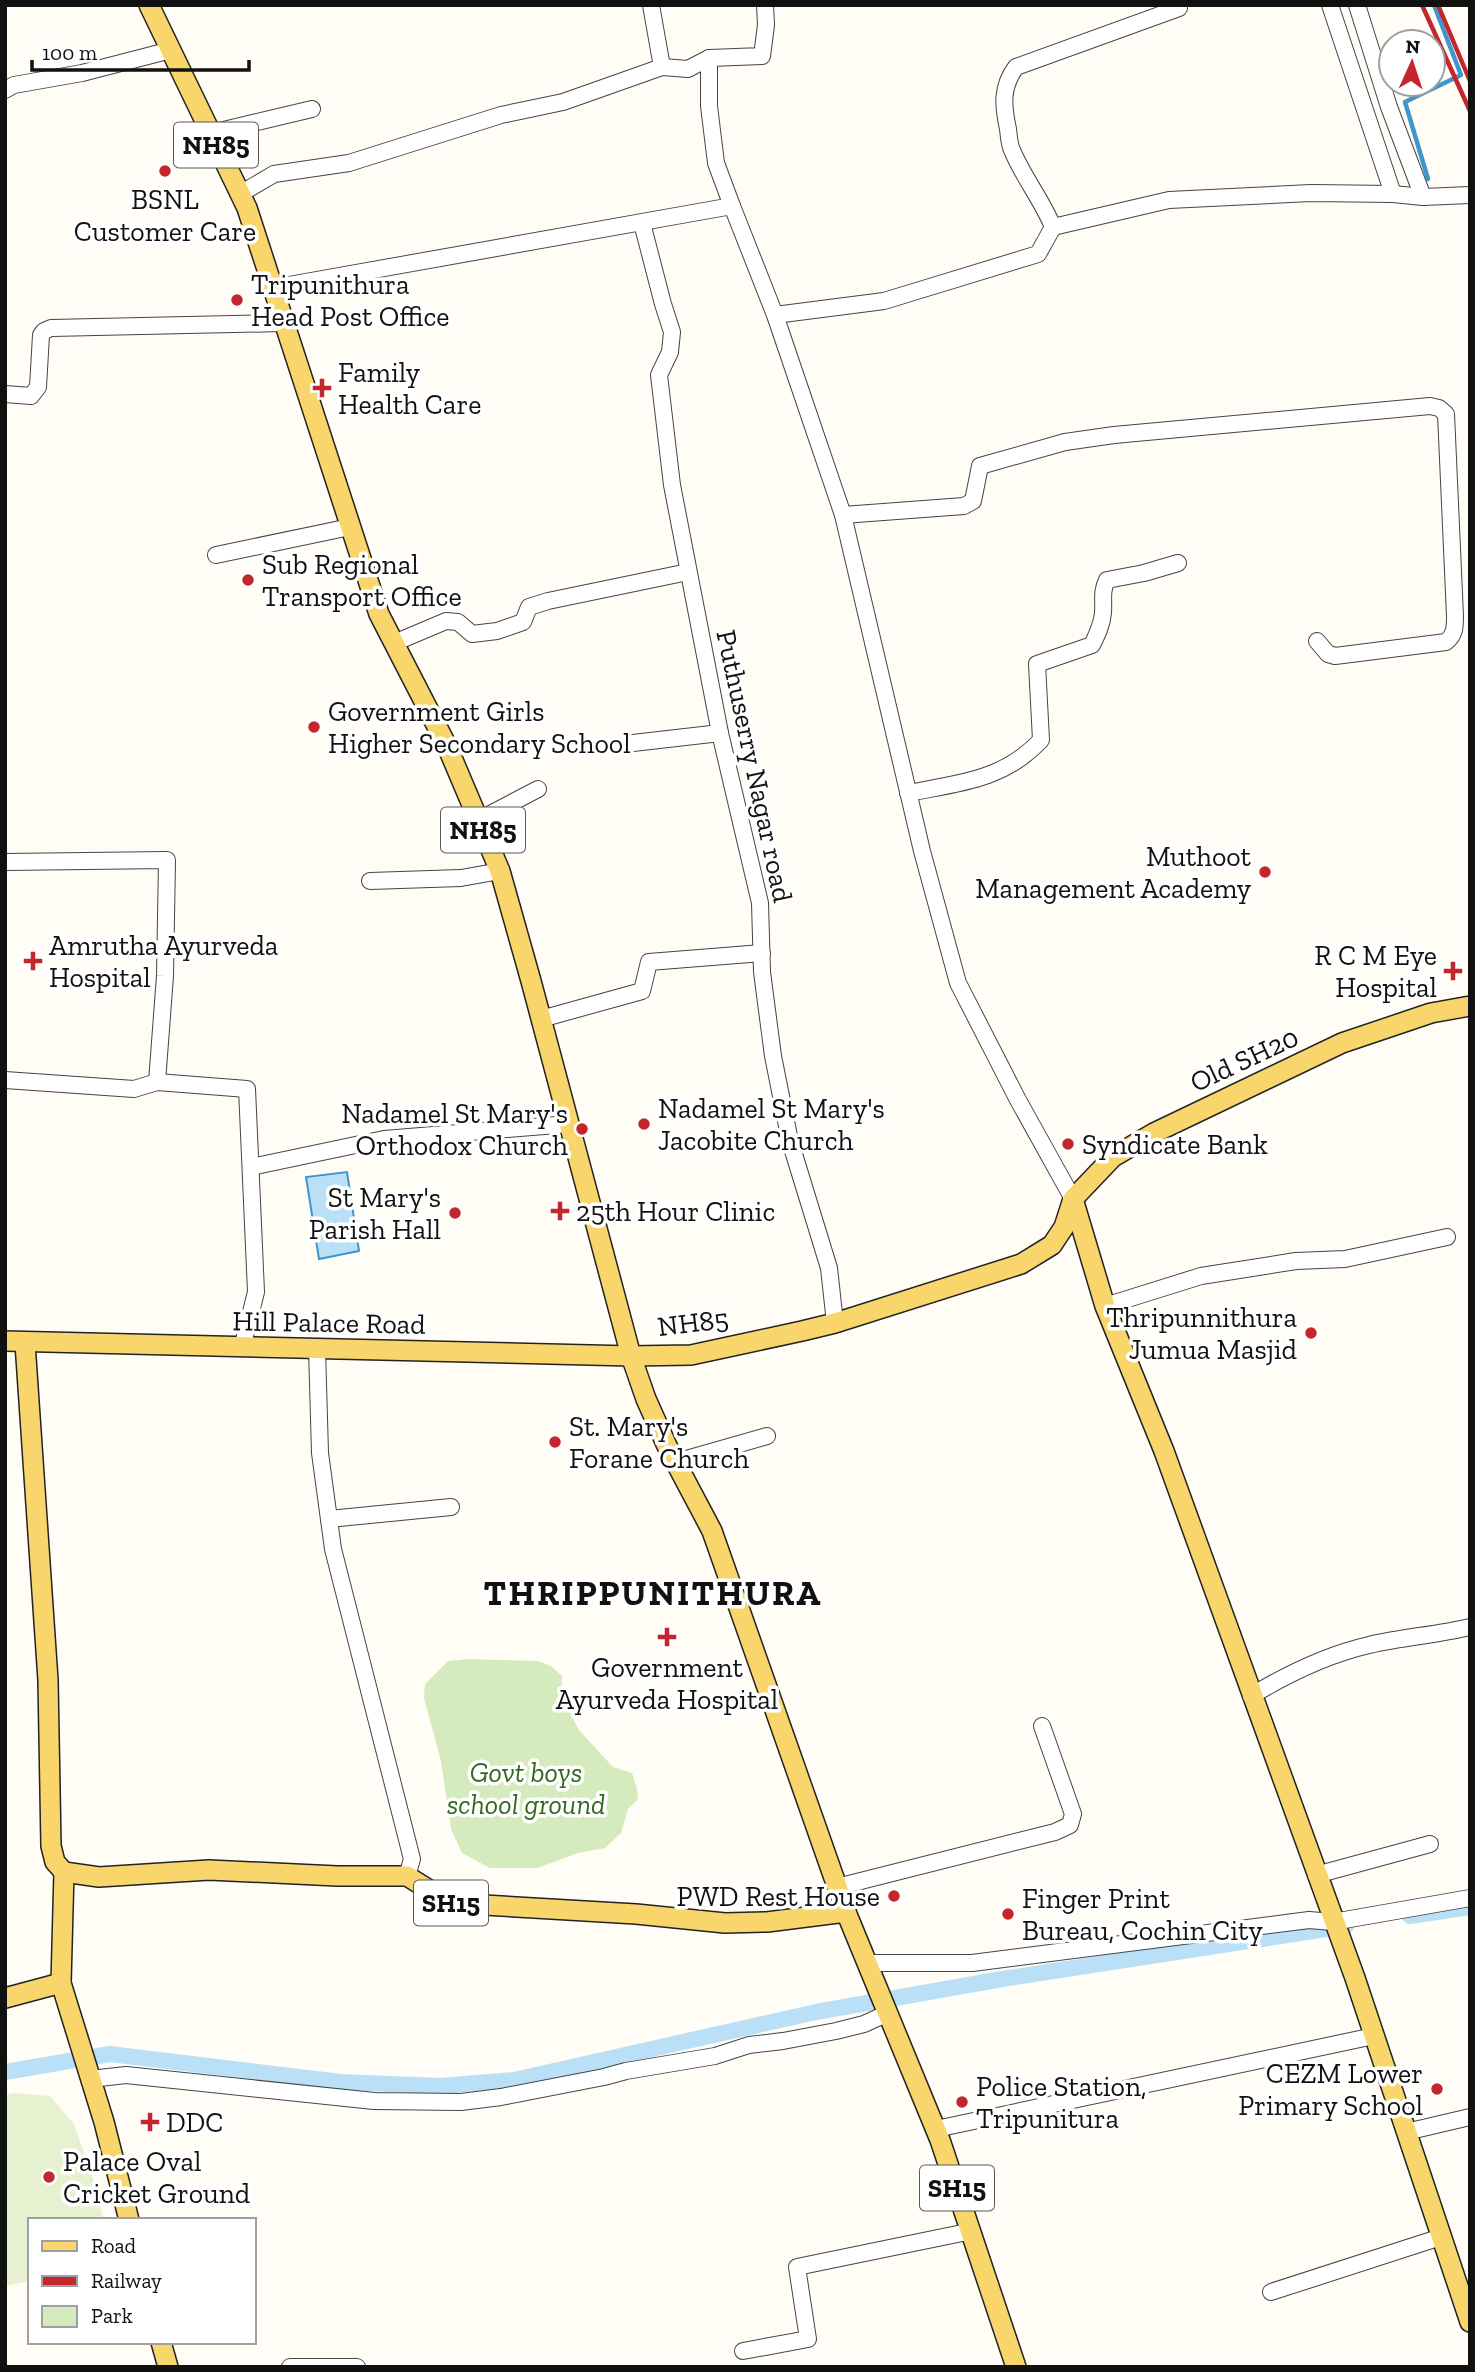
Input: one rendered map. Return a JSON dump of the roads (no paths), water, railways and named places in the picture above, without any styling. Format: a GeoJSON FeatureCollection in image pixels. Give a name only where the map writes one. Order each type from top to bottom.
{"type":"FeatureCollection","features":[{"type":"Feature","properties":{"kind":"main road","name":"NH85"},"geometry":{"type":"LineString","coordinates":[[149,5],[247,208],[379,614],[447,746],[500,872],[631,1356],[691,1356],[835,1323],[1021,1264],[1052,1245],[1064,1227],[1073,1199],[1095,1176]]}},
{"type":"Feature","properties":{"kind":"main road","name":"Old SH20"},"geometry":{"type":"LineString","coordinates":[[1095,1176],[1113,1157],[1154,1133],[1342,1043],[1432,1013],[1470,1006]]}},
{"type":"Feature","properties":{"kind":"main road"},"geometry":{"type":"LineString","coordinates":[[1073,1199],[1105,1306],[1164,1451],[1343,1949],[1470,2322]]}},
{"type":"Feature","properties":{"kind":"main road"},"geometry":{"type":"LineString","coordinates":[[15,1342],[48,1680],[51,1846],[55,1862],[64,1872],[61,1983],[128,2218]]}},
{"type":"Feature","properties":{"kind":"main road","name":"Hill Palace Road"},"geometry":{"type":"LineString","coordinates":[[15,1342],[631,1356]]}},
{"type":"Feature","properties":{"kind":"main road","name":"SH15"},"geometry":{"type":"LineString","coordinates":[[631,1356],[646,1399],[712,1531],[846,1912],[936,2129],[1016,2367]]}},
{"type":"Feature","properties":{"kind":"main road","name":"SH15"},"geometry":{"type":"LineString","coordinates":[[64,1872],[100,1877],[209,1870],[337,1876],[407,1876],[450,1903],[636,1914],[725,1923],[767,1922],[846,1912]]}},
{"type":"Feature","properties":{"kind":"main road"},"geometry":{"type":"LineString","coordinates":[[5,1998],[61,1983]]}},
{"type":"Feature","properties":{"kind":"main road"},"geometry":{"type":"LineString","coordinates":[[162,2344],[168,2367]]}},
{"type":"Feature","properties":{"kind":"street"},"geometry":{"type":"LineString","coordinates":[[651,5],[662,67]]}},
{"type":"Feature","properties":{"kind":"street"},"geometry":{"type":"LineString","coordinates":[[240,194],[274,174],[349,163],[501,115],[563,102],[662,67],[688,69],[709,58],[762,56],[766,26],[765,5]]}},
{"type":"Feature","properties":{"kind":"street"},"geometry":{"type":"LineString","coordinates":[[1330,5],[1393,194]]}},
{"type":"Feature","properties":{"kind":"street"},"geometry":{"type":"LineString","coordinates":[[1357,5],[1389,107],[1423,197]]}},
{"type":"Feature","properties":{"kind":"street"},"geometry":{"type":"LineString","coordinates":[[1053,227],[1047,211],[1010,148],[1004,115],[1004,91],[1008,78],[1016,67],[1179,8]]}},
{"type":"Feature","properties":{"kind":"street"},"geometry":{"type":"LineString","coordinates":[[5,90],[14,85],[82,73],[171,50]]}},
{"type":"Feature","properties":{"kind":"street"},"geometry":{"type":"LineString","coordinates":[[709,58],[709,106],[716,163],[775,315],[843,514],[908,793],[958,982],[1018,1100],[1073,1199]]}},
{"type":"Feature","properties":{"kind":"street"},"geometry":{"type":"LineString","coordinates":[[211,134],[312,109]]}},
{"type":"Feature","properties":{"kind":"street"},"geometry":{"type":"LineString","coordinates":[[775,315],[884,301],[1038,254],[1053,227],[1169,200],[1311,193],[1423,197],[1470,195]]}},
{"type":"Feature","properties":{"kind":"street"},"geometry":{"type":"LineString","coordinates":[[272,288],[732,206]]}},
{"type":"Feature","properties":{"kind":"street","name":"Puthuserry Nagar road"},"geometry":{"type":"LineString","coordinates":[[642,223],[672,332],[670,352],[659,374],[672,485],[720,733],[760,903],[762,954],[773,1056],[790,1141],[829,1268],[835,1323]]}},
{"type":"Feature","properties":{"kind":"street"},"geometry":{"type":"LineString","coordinates":[[5,394],[31,396],[35,392],[38,387],[41,335],[51,328],[284,323]]}},
{"type":"Feature","properties":{"kind":"street"},"geometry":{"type":"LineString","coordinates":[[843,514],[964,506],[973,501],[980,466],[1065,442],[1114,435],[1430,406],[1439,408],[1446,414],[1455,616],[1452,638],[1446,642],[1335,656],[1328,654],[1317,641]]}},
{"type":"Feature","properties":{"kind":"street"},"geometry":{"type":"LineString","coordinates":[[216,555],[350,527]]}},
{"type":"Feature","properties":{"kind":"street"},"geometry":{"type":"LineString","coordinates":[[908,793],[986,778],[1032,751],[1041,740],[1037,664],[1092,645],[1101,627],[1101,591],[1107,580],[1178,563]]}},
{"type":"Feature","properties":{"kind":"street"},"geometry":{"type":"LineString","coordinates":[[394,642],[446,621],[458,622],[472,634],[497,631],[523,622],[529,607],[548,601],[688,572]]}},
{"type":"Feature","properties":{"kind":"street"},"geometry":{"type":"LineString","coordinates":[[633,743],[720,733]]}},
{"type":"Feature","properties":{"kind":"street"},"geometry":{"type":"LineString","coordinates":[[479,820],[537,789]]}},
{"type":"Feature","properties":{"kind":"street"},"geometry":{"type":"LineString","coordinates":[[5,862],[167,860],[165,976],[157,1082]]}},
{"type":"Feature","properties":{"kind":"street"},"geometry":{"type":"LineString","coordinates":[[370,881],[461,878],[500,872]]}},
{"type":"Feature","properties":{"kind":"street"},"geometry":{"type":"LineString","coordinates":[[541,1019],[642,991],[649,962],[762,954]]}},
{"type":"Feature","properties":{"kind":"street"},"geometry":{"type":"LineString","coordinates":[[5,1080],[134,1089],[157,1082],[247,1089],[256,1292],[242,1348]]}},
{"type":"Feature","properties":{"kind":"street"},"geometry":{"type":"LineString","coordinates":[[251,1167],[384,1139],[569,1124]]}},
{"type":"Feature","properties":{"kind":"street"},"geometry":{"type":"LineString","coordinates":[[1105,1306],[1201,1276],[1296,1261],[1345,1259],[1447,1237]]}},
{"type":"Feature","properties":{"kind":"street"},"geometry":{"type":"LineString","coordinates":[[317,1349],[320,1453],[333,1549],[412,1859],[407,1876]]}},
{"type":"Feature","properties":{"kind":"street"},"geometry":{"type":"LineString","coordinates":[[676,1462],[766,1436]]}},
{"type":"Feature","properties":{"kind":"street"},"geometry":{"type":"LineString","coordinates":[[329,1519],[452,1507]]}},
{"type":"Feature","properties":{"kind":"street"},"geometry":{"type":"LineString","coordinates":[[1251,1696],[1286,1675],[1370,1644],[1469,1631]]}},
{"type":"Feature","properties":{"kind":"street"},"geometry":{"type":"LineString","coordinates":[[837,1887],[1055,1832],[1070,1825],[1073,1814],[1042,1726]]}},
{"type":"Feature","properties":{"kind":"street"},"geometry":{"type":"LineString","coordinates":[[1316,1875],[1430,1844]]}},
{"type":"Feature","properties":{"kind":"street"},"geometry":{"type":"LineString","coordinates":[[867,1963],[972,1963],[1309,1920],[1333,1922],[1470,1898]]}},
{"type":"Feature","properties":{"kind":"street"},"geometry":{"type":"LineString","coordinates":[[90,2077],[126,2075],[374,2101],[461,2102],[715,2056],[749,2045],[836,2031],[864,2024],[888,2013]]}},
{"type":"Feature","properties":{"kind":"street"},"geometry":{"type":"LineString","coordinates":[[936,2129],[1374,2036]]}},
{"type":"Feature","properties":{"kind":"street"},"geometry":{"type":"LineString","coordinates":[[1406,2132],[1470,2117]]}},
{"type":"Feature","properties":{"kind":"street"},"geometry":{"type":"LineString","coordinates":[[743,2351],[808,2339],[797,2267],[972,2231]]}},
{"type":"Feature","properties":{"kind":"street"},"geometry":{"type":"LineString","coordinates":[[1270,2292],[1441,2237]]}},
{"type":"Feature","properties":{"kind":"street"},"geometry":{"type":"LineString","coordinates":[[290,2367],[357,2367]]}},
{"type":"Feature","properties":{"kind":"water"},"geometry":{"type":"Polygon","coordinates":[[[347,1172],[359,1251],[319,1259],[306,1177],[347,1172]]]}},
{"type":"Feature","properties":{"kind":"waterway"},"geometry":{"type":"LineString","coordinates":[[1428,179],[1405,102],[1461,75],[1434,5]]}},
{"type":"Feature","properties":{"kind":"waterway"},"geometry":{"type":"LineString","coordinates":[[1410,1916],[1470,1907]]}},
{"type":"Feature","properties":{"kind":"waterway"},"geometry":{"type":"LineString","coordinates":[[5,2072],[110,2054],[341,2082],[440,2086],[514,2080],[816,2012],[1002,1979],[1346,1926]]}},
{"type":"Feature","properties":{"kind":"railway"},"geometry":{"type":"LineString","coordinates":[[1422,5],[1470,111]]}},
{"type":"Feature","properties":{"kind":"railway"},"geometry":{"type":"LineString","coordinates":[[1438,5],[1470,81]]}},
{"type":"Feature","properties":{"kind":"place","name":"BSNL Customer Care"},"geometry":{"type":"Point","coordinates":[165,171]}},
{"type":"Feature","properties":{"kind":"place","name":"Tripunithura Head Post Office"},"geometry":{"type":"Point","coordinates":[237,300]}},
{"type":"Feature","properties":{"kind":"place","name":"Family Health Care"},"geometry":{"type":"Point","coordinates":[322,388]}},
{"type":"Feature","properties":{"kind":"place","name":"Sub Regional Transport Office"},"geometry":{"type":"Point","coordinates":[248,580]}},
{"type":"Feature","properties":{"kind":"place","name":"Government Girls Higher Secondary School"},"geometry":{"type":"Point","coordinates":[314,727]}},
{"type":"Feature","properties":{"kind":"place","name":"Muthoot Management Academy"},"geometry":{"type":"Point","coordinates":[1265,872]}},
{"type":"Feature","properties":{"kind":"place","name":"Amrutha Ayurveda Hospital"},"geometry":{"type":"Point","coordinates":[33,961]}},
{"type":"Feature","properties":{"kind":"place","name":"R C M Eye Hospital"},"geometry":{"type":"Point","coordinates":[1453,971]}},
{"type":"Feature","properties":{"kind":"place","name":"Nadamel St Mary's Jacobite Church"},"geometry":{"type":"Point","coordinates":[644,1124]}},
{"type":"Feature","properties":{"kind":"place","name":"Nadamel St Mary's Orthodox Church"},"geometry":{"type":"Point","coordinates":[582,1129]}},
{"type":"Feature","properties":{"kind":"place","name":"Syndicate Bank"},"geometry":{"type":"Point","coordinates":[1068,1144]}},
{"type":"Feature","properties":{"kind":"place","name":"25th Hour Clinic"},"geometry":{"type":"Point","coordinates":[560,1211]}},
{"type":"Feature","properties":{"kind":"place","name":"St Mary's Parish Hall"},"geometry":{"type":"Point","coordinates":[455,1213]}},
{"type":"Feature","properties":{"kind":"place","name":"Thripunnithura Jumua Masjid"},"geometry":{"type":"Point","coordinates":[1311,1333]}},
{"type":"Feature","properties":{"kind":"place","name":"St. Mary's Forane Church"},"geometry":{"type":"Point","coordinates":[555,1442]}},
{"type":"Feature","properties":{"kind":"place","name":"Government Ayurveda Hospital"},"geometry":{"type":"Point","coordinates":[667,1637]}},
{"type":"Feature","properties":{"kind":"place","name":"PWD Rest House"},"geometry":{"type":"Point","coordinates":[894,1896]}},
{"type":"Feature","properties":{"kind":"place","name":"Finger Print Bureau, Cochin City"},"geometry":{"type":"Point","coordinates":[1008,1914]}},
{"type":"Feature","properties":{"kind":"place","name":"CEZM Lower Primary School"},"geometry":{"type":"Point","coordinates":[1437,2089]}},
{"type":"Feature","properties":{"kind":"place","name":"Police Station, Tripunitura"},"geometry":{"type":"Point","coordinates":[962,2102]}},
{"type":"Feature","properties":{"kind":"place","name":"DDC"},"geometry":{"type":"Point","coordinates":[150,2122]}},
{"type":"Feature","properties":{"kind":"place","name":"Palace Oval Cricket Ground"},"geometry":{"type":"Point","coordinates":[49,2177]}},
{"type":"Feature","properties":{"kind":"district","name":"THRIPPUNITHURA"},"geometry":{"type":"Point","coordinates":[653,1593]}},
{"type":"Feature","properties":{"kind":"park label","name":"Govt boys school ground"},"geometry":{"type":"Point","coordinates":[526,1788]}}]}
